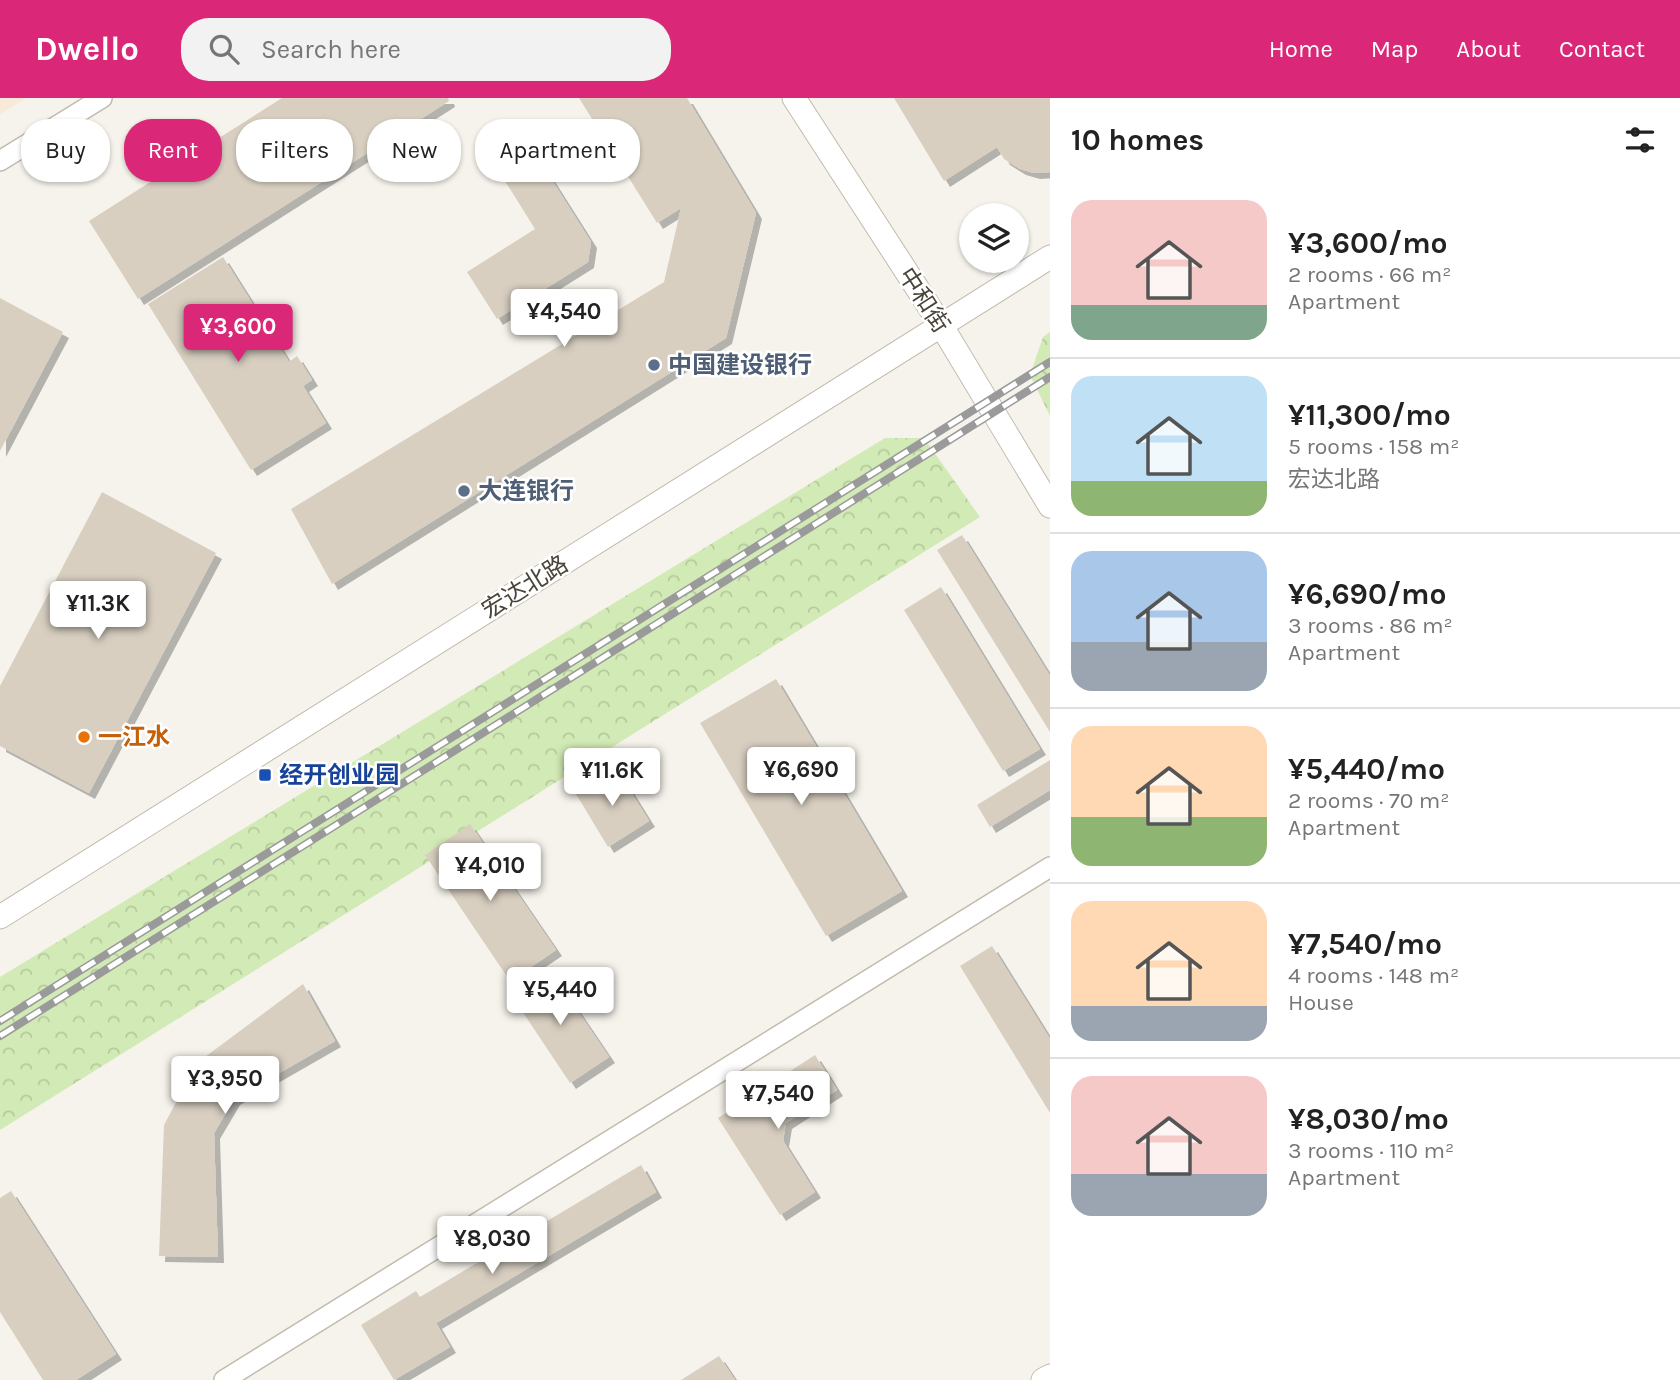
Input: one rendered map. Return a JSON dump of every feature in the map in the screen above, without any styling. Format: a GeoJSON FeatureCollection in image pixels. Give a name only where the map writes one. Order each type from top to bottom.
{"type":"FeatureCollection","features":[{"type":"Feature","properties":{"kind":"street"},"geometry":{"type":"LineString","coordinates":[[0,161],[102,98]]}},
{"type":"Feature","properties":{"kind":"street","name":"中和街"},"geometry":{"type":"LineString","coordinates":[[794,98],[941,325],[1050,506]]}},
{"type":"Feature","properties":{"kind":"street","name":"宏达北路"},"geometry":{"type":"LineString","coordinates":[[0,917],[1050,257]]}},
{"type":"Feature","properties":{"kind":"street"},"geometry":{"type":"LineString","coordinates":[[224,1380],[1050,867]]}},
{"type":"Feature","properties":{"kind":"street"},"geometry":{"type":"LineString","coordinates":[[1043,1380],[1050,1376]]}},
{"type":"Feature","properties":{"kind":"shaded area"},"geometry":{"type":"Polygon","coordinates":[[[0,98],[26,98],[0,115],[0,98]]]}},
{"type":"Feature","properties":{"kind":"green space"},"geometry":{"type":"Polygon","coordinates":[[[1050,332],[1050,416],[1030,375],[1043,337],[1050,332]]]}},
{"type":"Feature","properties":{"kind":"green space"},"geometry":{"type":"Polygon","coordinates":[[[885,438],[924,438],[980,517],[0,1130],[0,977],[885,438]]]}},
{"type":"Feature","properties":{"kind":"building"},"geometry":{"type":"Polygon","coordinates":[[[282,98],[448,98],[449,101],[421,119],[367,119],[367,153],[353,162],[353,119],[249,119],[282,98]]]}},
{"type":"Feature","properties":{"kind":"building"},"geometry":{"type":"Polygon","coordinates":[[[579,98],[687,98],[756,213],[726,338],[332,584],[291,509],[664,282],[681,208],[657,223],[631,182],[640,182],[640,119],[592,119],[579,98]]]}},
{"type":"Feature","properties":{"kind":"building"},"geometry":{"type":"Polygon","coordinates":[[[894,98],[1050,98],[1050,172],[1034,173],[1020,169],[1004,159],[997,147],[944,181],[894,98]]]}},
{"type":"Feature","properties":{"kind":"building"},"geometry":{"type":"Polygon","coordinates":[[[236,127],[236,182],[322,182],[138,299],[89,221],[150,182],[222,182],[222,136],[236,127]]]}},
{"type":"Feature","properties":{"kind":"building"},"geometry":{"type":"Polygon","coordinates":[[[506,182],[553,182],[591,242],[588,262],[497,319],[467,272],[535,229],[506,182]]]}},
{"type":"Feature","properties":{"kind":"building"},"geometry":{"type":"Polygon","coordinates":[[[223,257],[289,362],[297,356],[312,380],[303,386],[326,423],[251,470],[148,304],[223,257]]]}},
{"type":"Feature","properties":{"kind":"building"},"geometry":{"type":"Polygon","coordinates":[[[0,298],[63,332],[0,451],[0,298]]]}},
{"type":"Feature","properties":{"kind":"building"},"geometry":{"type":"Polygon","coordinates":[[[102,492],[216,553],[89,793],[0,746],[0,686],[102,492]]]}},
{"type":"Feature","properties":{"kind":"building"},"geometry":{"type":"Polygon","coordinates":[[[962,535],[1050,676],[1050,732],[937,550],[962,535]]]}},
{"type":"Feature","properties":{"kind":"building"},"geometry":{"type":"Polygon","coordinates":[[[941,587],[1040,749],[1003,771],[904,610],[941,587]]]}},
{"type":"Feature","properties":{"kind":"building"},"geometry":{"type":"Polygon","coordinates":[[[776,679],[902,891],[826,936],[700,723],[776,679]]]}},
{"type":"Feature","properties":{"kind":"building"},"geometry":{"type":"Polygon","coordinates":[[[1050,760],[1050,790],[990,827],[977,805],[1050,760]]]}},
{"type":"Feature","properties":{"kind":"building"},"geometry":{"type":"Polygon","coordinates":[[[616,768],[649,821],[608,847],[576,794],[616,768]]]}},
{"type":"Feature","properties":{"kind":"building"},"geometry":{"type":"Polygon","coordinates":[[[470,824],[556,950],[510,981],[425,855],[470,824]]]}},
{"type":"Feature","properties":{"kind":"building"},"geometry":{"type":"Polygon","coordinates":[[[992,946],[1050,1039],[1050,1113],[960,966],[992,946]]]}},
{"type":"Feature","properties":{"kind":"building"},"geometry":{"type":"Polygon","coordinates":[[[550,970],[609,1057],[570,1083],[512,996],[550,970]]]}},
{"type":"Feature","properties":{"kind":"building"},"geometry":{"type":"Polygon","coordinates":[[[303,984],[335,1041],[234,1099],[214,1133],[218,1257],[159,1256],[164,1125],[197,1063],[303,984]]]}},
{"type":"Feature","properties":{"kind":"building"},"geometry":{"type":"Polygon","coordinates":[[[815,1055],[837,1090],[786,1123],[783,1141],[815,1192],[780,1215],[718,1118],[815,1055]]]}},
{"type":"Feature","properties":{"kind":"building"},"geometry":{"type":"Polygon","coordinates":[[[641,1165],[656,1192],[436,1323],[450,1347],[394,1380],[361,1325],[416,1291],[420,1297],[641,1165]]]}},
{"type":"Feature","properties":{"kind":"building"},"geometry":{"type":"Polygon","coordinates":[[[11,1191],[116,1354],[76,1380],[43,1380],[0,1312],[0,1198],[11,1191]]]}},
{"type":"Feature","properties":{"kind":"building"},"geometry":{"type":"Polygon","coordinates":[[[719,1356],[735,1380],[681,1380],[719,1356]]]}},
{"type":"Feature","properties":{"kind":"railway"},"geometry":{"type":"LineString","coordinates":[[0,1021],[1050,362]]}},
{"type":"Feature","properties":{"kind":"railway"},"geometry":{"type":"LineString","coordinates":[[0,1036],[1050,377]]}},
{"type":"Feature","properties":{"kind":"place","name":"中国建设银行"},"geometry":{"type":"Point","coordinates":[654,365]}},
{"type":"Feature","properties":{"kind":"place","name":"大连银行"},"geometry":{"type":"Point","coordinates":[464,491]}},
{"type":"Feature","properties":{"kind":"place","name":"一江水"},"geometry":{"type":"Point","coordinates":[84,737]}},
{"type":"Feature","properties":{"kind":"place","name":"经开创业园"},"geometry":{"type":"Point","coordinates":[265,775]}}]}
